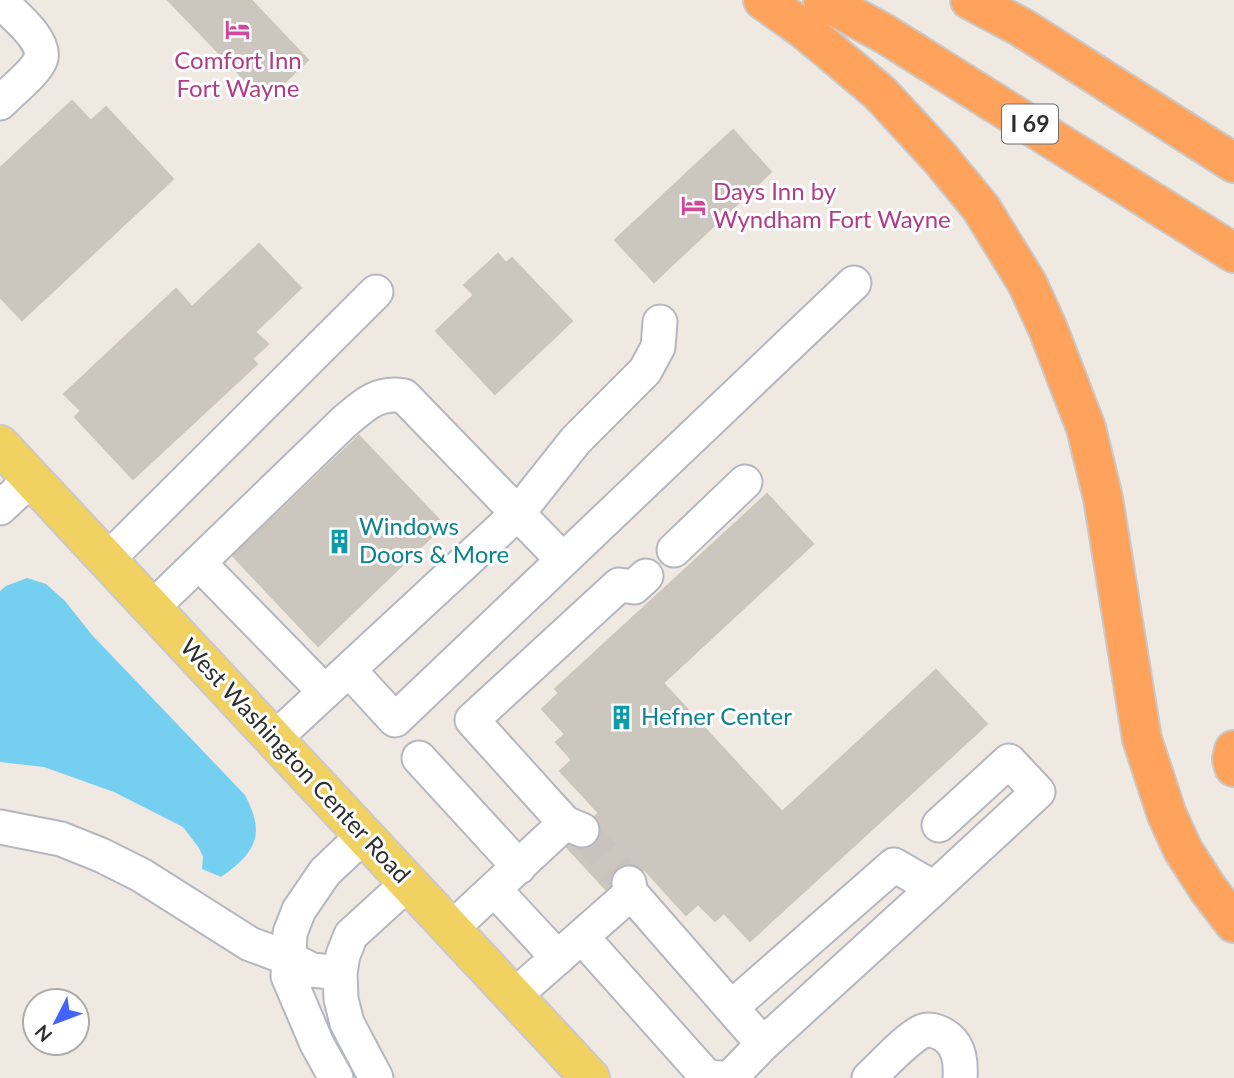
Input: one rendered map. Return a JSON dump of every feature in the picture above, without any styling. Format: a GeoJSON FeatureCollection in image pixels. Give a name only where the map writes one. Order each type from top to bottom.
{"type":"FeatureCollection","features":[{"type":"Feature","properties":{"kind":"highway"},"geometry":{"type":"LineString","coordinates":[[762,0],[806,30],[880,93],[981,208],[1027,283],[1086,428],[1103,498],[1142,739],[1167,815],[1183,850],[1234,923]]}},
{"type":"Feature","properties":{"kind":"highway","name":"I 69"},"geometry":{"type":"LineString","coordinates":[[823,0],[886,34],[1234,253]]}},
{"type":"Feature","properties":{"kind":"highway"},"geometry":{"type":"LineString","coordinates":[[970,0],[1021,27],[1234,163]]}},
{"type":"Feature","properties":{"kind":"highway"},"geometry":{"type":"LineString","coordinates":[[1234,750],[1234,767]]}},
{"type":"Feature","properties":{"kind":"main road","name":"West Washington Center Road"},"geometry":{"type":"LineString","coordinates":[[0,445],[590,1078]]}},
{"type":"Feature","properties":{"kind":"street"},"geometry":{"type":"LineString","coordinates":[[0,103],[33,70],[41,57],[39,44],[28,28],[1,5]]}},
{"type":"Feature","properties":{"kind":"street"},"geometry":{"type":"LineString","coordinates":[[198,563],[337,681],[395,720],[855,282]]}},
{"type":"Feature","properties":{"kind":"street"},"geometry":{"type":"LineString","coordinates":[[107,560],[376,292]]}},
{"type":"Feature","properties":{"kind":"street"},"geometry":{"type":"LineString","coordinates":[[274,739],[518,513],[576,440],[645,371],[658,347],[660,322]]}},
{"type":"Feature","properties":{"kind":"street"},"geometry":{"type":"LineString","coordinates":[[152,608],[343,423],[375,398],[390,393],[404,396],[563,560]]}},
{"type":"Feature","properties":{"kind":"street"},"geometry":{"type":"LineString","coordinates":[[0,508],[32,478]]}},
{"type":"Feature","properties":{"kind":"street"},"geometry":{"type":"LineString","coordinates":[[674,550],[745,482]]}},
{"type":"Feature","properties":{"kind":"street"},"geometry":{"type":"LineString","coordinates":[[451,929],[519,867],[573,826],[472,720],[619,585],[634,587],[646,576]]}},
{"type":"Feature","properties":{"kind":"street"},"geometry":{"type":"LineString","coordinates":[[419,758],[519,867]]}},
{"type":"Feature","properties":{"kind":"street"},"geometry":{"type":"LineString","coordinates":[[730,1078],[763,1044],[1038,792],[1009,761],[939,825]]}},
{"type":"Feature","properties":{"kind":"street"},"geometry":{"type":"LineString","coordinates":[[0,827],[61,839],[102,855],[141,874],[250,944],[312,970],[340,973]]}},
{"type":"Feature","properties":{"kind":"street"},"geometry":{"type":"LineString","coordinates":[[336,1078],[317,1044],[288,976],[290,933],[299,910],[325,872],[364,835]]}},
{"type":"Feature","properties":{"kind":"street"},"geometry":{"type":"LineString","coordinates":[[732,1007],[894,865],[934,888]]}},
{"type":"Feature","properties":{"kind":"street"},"geometry":{"type":"LineString","coordinates":[[376,1078],[347,1023],[341,999],[340,973],[351,934],[408,883]]}},
{"type":"Feature","properties":{"kind":"street"},"geometry":{"type":"LineString","coordinates":[[514,996],[570,947],[630,888],[763,1044]]}},
{"type":"Feature","properties":{"kind":"street"},"geometry":{"type":"LineString","coordinates":[[494,890],[570,947],[707,1077],[721,1078]]}},
{"type":"Feature","properties":{"kind":"street"},"geometry":{"type":"LineString","coordinates":[[870,1078],[903,1045],[924,1031],[934,1031],[960,1040],[973,1048],[983,1065],[979,1078]]}},
{"type":"Feature","properties":{"kind":"street"},"geometry":{"type":"LineString","coordinates":[[946,1036],[959,1055],[960,1078]]}},
{"type":"Feature","properties":{"kind":"water"},"geometry":{"type":"Polygon","coordinates":[[[27,578],[46,584],[65,601],[92,635],[245,795],[255,821],[254,842],[250,851],[221,877],[202,869],[203,857],[199,848],[183,827],[114,792],[44,767],[0,762],[0,591],[27,578]]]}},
{"type":"Feature","properties":{"kind":"building","name":"Comfort Inn Fort Wayne"},"geometry":{"type":"Polygon","coordinates":[[[168,0],[251,0],[308,60],[265,101],[168,0]]]}},
{"type":"Feature","properties":{"kind":"building"},"geometry":{"type":"Polygon","coordinates":[[[72,101],[91,121],[106,107],[173,179],[22,320],[0,297],[0,168],[72,101]]]}},
{"type":"Feature","properties":{"kind":"building","name":"Days Inn by Wyndham Fort Wayne"},"geometry":{"type":"Polygon","coordinates":[[[733,130],[771,172],[654,282],[615,240],[733,130]]]}},
{"type":"Feature","properties":{"kind":"building"},"geometry":{"type":"Polygon","coordinates":[[[259,244],[301,288],[255,332],[268,344],[252,359],[257,364],[133,479],[75,417],[81,411],[64,394],[176,289],[192,307],[259,244]]]}},
{"type":"Feature","properties":{"kind":"building"},"geometry":{"type":"Polygon","coordinates":[[[498,254],[506,263],[512,258],[572,321],[495,394],[436,331],[474,295],[464,285],[498,254]]]}},
{"type":"Feature","properties":{"kind":"building","name":"Windows Doors & More"},"geometry":{"type":"Polygon","coordinates":[[[359,436],[444,525],[318,646],[233,556],[359,436]]]}},
{"type":"Feature","properties":{"kind":"building","name":"Hefner Center"},"geometry":{"type":"Polygon","coordinates":[[[767,494],[813,544],[663,683],[782,812],[936,670],[987,724],[750,941],[724,913],[715,921],[698,904],[686,915],[644,869],[613,897],[565,845],[599,813],[560,771],[572,760],[556,742],[565,734],[542,709],[559,693],[555,689],[767,494]]]}},
{"type":"Feature","properties":{"kind":"tunnel"},"geometry":{"type":"LineString","coordinates":[[582,830],[629,883]]}},
{"type":"Feature","properties":{"kind":"place","name":"Comfort Inn Fort Wayne"},"geometry":{"type":"Point","coordinates":[238,30]}},
{"type":"Feature","properties":{"kind":"place","name":"Days Inn by Wyndham Fort Wayne"},"geometry":{"type":"Point","coordinates":[693,206]}},
{"type":"Feature","properties":{"kind":"place","name":"Windows Doors & More"},"geometry":{"type":"Point","coordinates":[339,541]}},
{"type":"Feature","properties":{"kind":"place","name":"Hefner Center"},"geometry":{"type":"Point","coordinates":[621,717]}}]}
